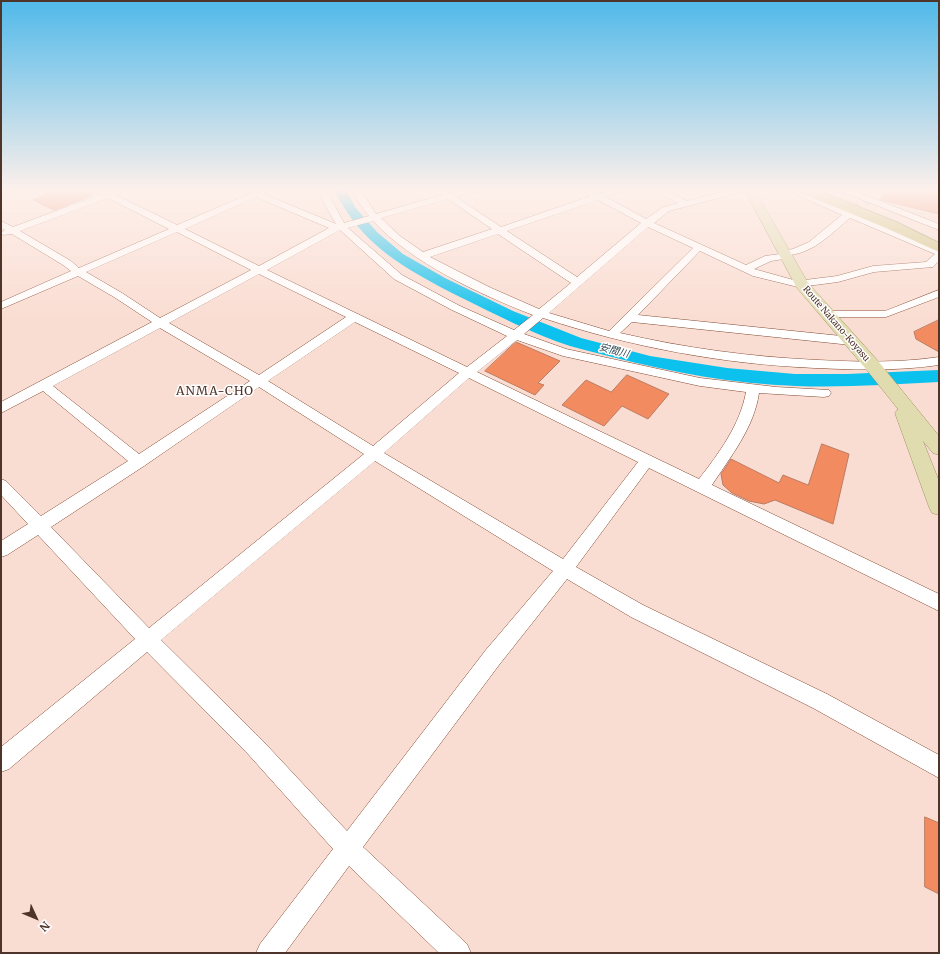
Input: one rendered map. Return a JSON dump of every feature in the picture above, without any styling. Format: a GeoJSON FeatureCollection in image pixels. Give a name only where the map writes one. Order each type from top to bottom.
{"type":"FeatureCollection","features":[{"type":"Feature","properties":{"kind":"highway"},"geometry":{"type":"LineString","coordinates":[[909,234],[939,246]]}},
{"type":"Feature","properties":{"kind":"highway"},"geometry":{"type":"LineString","coordinates":[[928,234],[939,238]]}},
{"type":"Feature","properties":{"kind":"main road","name":"Route Nakano-Koyasu"},"geometry":{"type":"LineString","coordinates":[[773,234],[802,284],[873,367],[939,448]]}},
{"type":"Feature","properties":{"kind":"main road"},"geometry":{"type":"LineString","coordinates":[[897,397],[938,501]]}},
{"type":"Feature","properties":{"kind":"street"},"geometry":{"type":"LineString","coordinates":[[11,234],[67,263],[78,272],[118,295],[160,323],[302,407],[374,454],[565,569],[637,610],[827,704],[939,767]]}},
{"type":"Feature","properties":{"kind":"street"},"geometry":{"type":"LineString","coordinates":[[1,306],[163,234]]}},
{"type":"Feature","properties":{"kind":"street"},"geometry":{"type":"LineString","coordinates":[[186,234],[354,318],[468,372],[939,603]]}},
{"type":"Feature","properties":{"kind":"street"},"geometry":{"type":"LineString","coordinates":[[1,408],[259,269],[328,234]]}},
{"type":"Feature","properties":{"kind":"street"},"geometry":{"type":"LineString","coordinates":[[348,234],[398,277],[456,308],[516,335],[563,352],[700,382],[776,391],[824,393]]}},
{"type":"Feature","properties":{"kind":"street"},"geometry":{"type":"LineString","coordinates":[[392,234],[422,256],[471,283],[541,314],[612,335],[658,345],[726,356],[810,365],[873,367],[939,361]]}},
{"type":"Feature","properties":{"kind":"street"},"geometry":{"type":"LineString","coordinates":[[422,256],[488,234]]}},
{"type":"Feature","properties":{"kind":"street"},"geometry":{"type":"LineString","coordinates":[[503,234],[577,282]]}},
{"type":"Feature","properties":{"kind":"street"},"geometry":{"type":"LineString","coordinates":[[1,761],[253,552],[374,454],[468,372],[516,335],[635,234]]}},
{"type":"Feature","properties":{"kind":"street"},"geometry":{"type":"LineString","coordinates":[[670,234],[757,274],[802,284],[838,279],[873,269],[929,265],[939,256]]}},
{"type":"Feature","properties":{"kind":"street"},"geometry":{"type":"LineString","coordinates":[[746,269],[769,258],[800,251],[825,234]]}},
{"type":"Feature","properties":{"kind":"street"},"geometry":{"type":"LineString","coordinates":[[897,234],[939,252]]}},
{"type":"Feature","properties":{"kind":"street"},"geometry":{"type":"LineString","coordinates":[[612,335],[699,247]]}},
{"type":"Feature","properties":{"kind":"street"},"geometry":{"type":"LineString","coordinates":[[827,314],[886,314],[939,294]]}},
{"type":"Feature","properties":{"kind":"street"},"geometry":{"type":"LineString","coordinates":[[1,550],[139,462],[354,318]]}},
{"type":"Feature","properties":{"kind":"street"},"geometry":{"type":"LineString","coordinates":[[630,318],[851,341]]}},
{"type":"Feature","properties":{"kind":"street"},"geometry":{"type":"LineString","coordinates":[[44,386],[139,462]]}},
{"type":"Feature","properties":{"kind":"street"},"geometry":{"type":"LineString","coordinates":[[701,487],[730,447],[744,424],[751,405],[753,388]]}},
{"type":"Feature","properties":{"kind":"street"},"geometry":{"type":"LineString","coordinates":[[269,953],[492,658],[565,569],[647,460]]}},
{"type":"Feature","properties":{"kind":"street"},"geometry":{"type":"LineString","coordinates":[[1,485],[148,640],[255,747],[348,849],[458,953]]}},
{"type":"Feature","properties":{"kind":"building"},"geometry":{"type":"Polygon","coordinates":[[[939,320],[939,352],[916,339],[914,332],[939,320]]]}},
{"type":"Feature","properties":{"kind":"building"},"geometry":{"type":"Polygon","coordinates":[[[516,342],[560,361],[538,383],[544,385],[535,395],[485,371],[516,342]]]}},
{"type":"Feature","properties":{"kind":"building"},"geometry":{"type":"Polygon","coordinates":[[[627,375],[669,394],[648,419],[622,406],[604,426],[562,405],[586,380],[611,392],[627,375]]]}},
{"type":"Feature","properties":{"kind":"building"},"geometry":{"type":"Polygon","coordinates":[[[822,444],[849,454],[833,524],[775,500],[764,504],[749,501],[732,493],[723,485],[721,474],[731,459],[779,483],[783,475],[808,485],[822,444]]]}},
{"type":"Feature","properties":{"kind":"building"},"geometry":{"type":"Polygon","coordinates":[[[925,817],[939,823],[939,894],[925,887],[925,817]]]}},
{"type":"Feature","properties":{"kind":"waterway","name":"安間川"},"geometry":{"type":"LineString","coordinates":[[371,234],[398,257],[440,281],[507,314],[575,342],[650,361],[727,374],[795,380],[847,380],[939,376]]}},
{"type":"Feature","properties":{"kind":"district","name":"ANMA-CHO"},"geometry":{"type":"Point","coordinates":[215,392]}}]}
